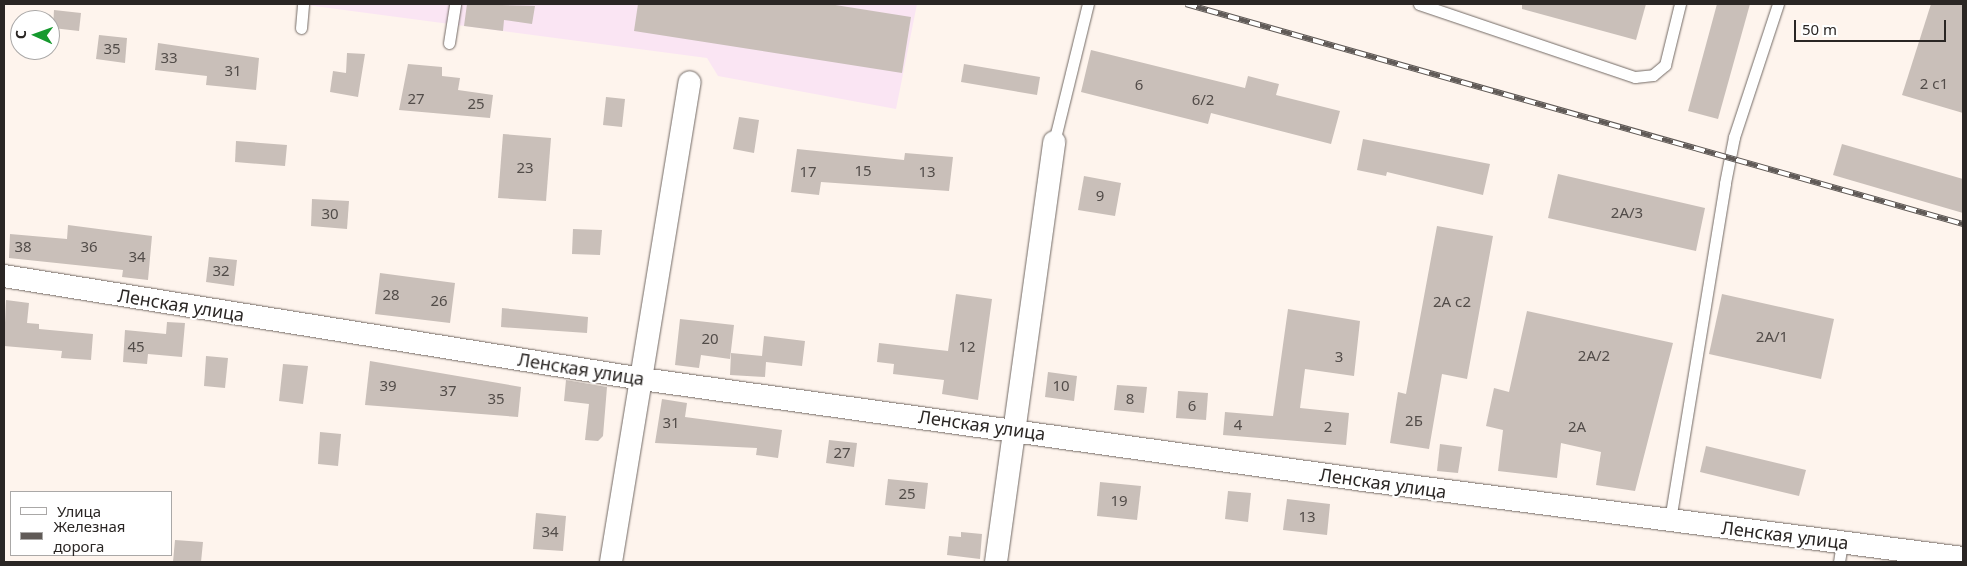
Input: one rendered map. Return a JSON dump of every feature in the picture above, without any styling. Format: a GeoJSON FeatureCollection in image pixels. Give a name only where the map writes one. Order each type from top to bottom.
{"type":"FeatureCollection","features":[{"type":"Feature","properties":{"kind":"street"},"geometry":{"type":"LineString","coordinates":[[611,562],[690,82]]}},
{"type":"Feature","properties":{"kind":"street"},"geometry":{"type":"LineString","coordinates":[[996,562],[1054,142]]}},
{"type":"Feature","properties":{"kind":"street","name":"Ленская улица"},"geometry":{"type":"LineString","coordinates":[[4,276],[642,379],[1670,520],[1841,552],[1963,558]]}},
{"type":"Feature","properties":{"kind":"lane"},"geometry":{"type":"LineString","coordinates":[[301,28],[302,4]]}},
{"type":"Feature","properties":{"kind":"lane"},"geometry":{"type":"LineString","coordinates":[[449,43],[455,4]]}},
{"type":"Feature","properties":{"kind":"lane"},"geometry":{"type":"LineString","coordinates":[[1054,142],[1088,4]]}},
{"type":"Feature","properties":{"kind":"lane"},"geometry":{"type":"LineString","coordinates":[[1419,4],[1635,77],[1653,75],[1665,65],[1680,4]]}},
{"type":"Feature","properties":{"kind":"lane"},"geometry":{"type":"LineString","coordinates":[[1670,520],[1734,137],[1778,4]]}},
{"type":"Feature","properties":{"kind":"shaded area"},"geometry":{"type":"Polygon","coordinates":[[[299,4],[917,4],[896,109],[718,76],[707,58],[299,4]]]}},
{"type":"Feature","properties":{"kind":"building"},"geometry":{"type":"Polygon","coordinates":[[[467,4],[535,6],[532,24],[504,20],[503,31],[464,26],[467,4]]]}},
{"type":"Feature","properties":{"kind":"building"},"geometry":{"type":"Polygon","coordinates":[[[638,4],[829,4],[911,17],[902,73],[634,31],[638,4]]]}},
{"type":"Feature","properties":{"kind":"building"},"geometry":{"type":"Polygon","coordinates":[[[1522,4],[1646,4],[1636,40],[1522,9],[1522,4]]]}},
{"type":"Feature","properties":{"kind":"building"},"geometry":{"type":"Polygon","coordinates":[[[1717,4],[1750,4],[1718,119],[1688,111],[1717,4]]]}},
{"type":"Feature","properties":{"kind":"building"},"geometry":{"type":"Polygon","coordinates":[[[1931,4],[1963,4],[1963,113],[1902,95],[1931,4]]]}},
{"type":"Feature","properties":{"kind":"building"},"geometry":{"type":"Polygon","coordinates":[[[60,11],[81,13],[79,31],[60,29],[60,11]]]}},
{"type":"Feature","properties":{"kind":"building"},"geometry":{"type":"Polygon","coordinates":[[[99,35],[127,38],[125,63],[96,59],[99,35]]]}},
{"type":"Feature","properties":{"kind":"building"},"geometry":{"type":"Polygon","coordinates":[[[158,43],[259,58],[256,90],[206,85],[207,76],[155,70],[158,43]]]}},
{"type":"Feature","properties":{"kind":"building"},"geometry":{"type":"Polygon","coordinates":[[[1091,50],[1245,88],[1248,76],[1279,84],[1276,95],[1340,111],[1331,144],[1211,113],[1208,124],[1081,92],[1091,50]]]}},
{"type":"Feature","properties":{"kind":"building"},"geometry":{"type":"Polygon","coordinates":[[[347,53],[365,54],[358,97],[330,92],[333,71],[346,73],[347,53]]]}},
{"type":"Feature","properties":{"kind":"building"},"geometry":{"type":"Polygon","coordinates":[[[408,64],[442,67],[442,76],[460,78],[458,90],[493,95],[490,118],[399,110],[408,64]]]}},
{"type":"Feature","properties":{"kind":"building"},"geometry":{"type":"Polygon","coordinates":[[[964,64],[1040,77],[1037,95],[961,82],[964,64]]]}},
{"type":"Feature","properties":{"kind":"building"},"geometry":{"type":"Polygon","coordinates":[[[606,97],[625,99],[622,127],[603,125],[606,97]]]}},
{"type":"Feature","properties":{"kind":"building"},"geometry":{"type":"Polygon","coordinates":[[[739,117],[759,120],[754,153],[733,149],[739,117]]]}},
{"type":"Feature","properties":{"kind":"building"},"geometry":{"type":"Polygon","coordinates":[[[503,134],[551,138],[546,201],[498,198],[503,134]]]}},
{"type":"Feature","properties":{"kind":"building"},"geometry":{"type":"Polygon","coordinates":[[[1363,139],[1490,164],[1483,195],[1387,172],[1386,176],[1357,170],[1363,139]]]}},
{"type":"Feature","properties":{"kind":"building"},"geometry":{"type":"Polygon","coordinates":[[[236,141],[287,145],[285,166],[235,162],[236,141]]]}},
{"type":"Feature","properties":{"kind":"building"},"geometry":{"type":"Polygon","coordinates":[[[1842,144],[1963,179],[1963,213],[1833,175],[1842,144]]]}},
{"type":"Feature","properties":{"kind":"building"},"geometry":{"type":"Polygon","coordinates":[[[797,149],[904,160],[905,153],[953,157],[949,191],[821,182],[819,195],[791,192],[797,149]]]}},
{"type":"Feature","properties":{"kind":"building"},"geometry":{"type":"Polygon","coordinates":[[[1558,174],[1705,208],[1696,251],[1548,218],[1558,174]]]}},
{"type":"Feature","properties":{"kind":"building"},"geometry":{"type":"Polygon","coordinates":[[[1084,176],[1121,183],[1115,216],[1078,210],[1084,176]]]}},
{"type":"Feature","properties":{"kind":"building"},"geometry":{"type":"Polygon","coordinates":[[[312,199],[349,201],[347,229],[311,226],[312,199]]]}},
{"type":"Feature","properties":{"kind":"building"},"geometry":{"type":"Polygon","coordinates":[[[68,225],[152,236],[148,280],[122,277],[123,270],[9,258],[10,234],[67,239],[68,225]]]}},
{"type":"Feature","properties":{"kind":"building"},"geometry":{"type":"Polygon","coordinates":[[[1437,226],[1493,236],[1467,379],[1442,374],[1429,449],[1390,443],[1398,392],[1406,394],[1437,226]]]}},
{"type":"Feature","properties":{"kind":"building"},"geometry":{"type":"Polygon","coordinates":[[[573,229],[602,230],[600,255],[572,254],[573,229]]]}},
{"type":"Feature","properties":{"kind":"building"},"geometry":{"type":"Polygon","coordinates":[[[209,257],[237,260],[234,286],[206,282],[209,257]]]}},
{"type":"Feature","properties":{"kind":"building"},"geometry":{"type":"Polygon","coordinates":[[[380,273],[455,283],[450,323],[375,314],[380,273]]]}},
{"type":"Feature","properties":{"kind":"building"},"geometry":{"type":"Polygon","coordinates":[[[956,294],[992,299],[978,400],[942,394],[944,380],[893,374],[894,364],[877,362],[879,343],[948,351],[956,294]]]}},
{"type":"Feature","properties":{"kind":"building"},"geometry":{"type":"Polygon","coordinates":[[[1722,294],[1834,319],[1821,379],[1709,354],[1722,294]]]}},
{"type":"Feature","properties":{"kind":"building"},"geometry":{"type":"Polygon","coordinates":[[[6,300],[29,303],[27,323],[39,324],[39,329],[93,334],[91,360],[61,358],[62,351],[4,346],[6,300]]]}},
{"type":"Feature","properties":{"kind":"building"},"geometry":{"type":"Polygon","coordinates":[[[502,308],[588,317],[587,333],[501,327],[502,308]]]}},
{"type":"Feature","properties":{"kind":"building"},"geometry":{"type":"Polygon","coordinates":[[[1288,309],[1360,321],[1354,376],[1305,369],[1300,408],[1349,413],[1346,445],[1223,435],[1225,412],[1273,416],[1288,309]]]}},
{"type":"Feature","properties":{"kind":"building"},"geometry":{"type":"Polygon","coordinates":[[[1527,311],[1673,343],[1635,491],[1596,485],[1601,452],[1561,443],[1557,478],[1498,471],[1503,430],[1486,426],[1494,388],[1509,392],[1527,311]]]}},
{"type":"Feature","properties":{"kind":"building"},"geometry":{"type":"Polygon","coordinates":[[[680,319],[734,325],[730,359],[701,355],[699,368],[675,365],[680,319]]]}},
{"type":"Feature","properties":{"kind":"building"},"geometry":{"type":"Polygon","coordinates":[[[167,322],[185,323],[182,357],[148,354],[147,364],[123,362],[125,330],[166,334],[167,322]]]}},
{"type":"Feature","properties":{"kind":"building"},"geometry":{"type":"Polygon","coordinates":[[[764,336],[805,341],[802,366],[766,362],[765,377],[730,375],[731,353],[762,356],[764,336]]]}},
{"type":"Feature","properties":{"kind":"building"},"geometry":{"type":"Polygon","coordinates":[[[206,356],[228,358],[225,388],[204,386],[206,356]]]}},
{"type":"Feature","properties":{"kind":"building"},"geometry":{"type":"Polygon","coordinates":[[[370,361],[521,387],[518,417],[365,405],[370,361]]]}},
{"type":"Feature","properties":{"kind":"building"},"geometry":{"type":"Polygon","coordinates":[[[283,364],[308,366],[303,404],[279,401],[283,364]]]}},
{"type":"Feature","properties":{"kind":"building"},"geometry":{"type":"Polygon","coordinates":[[[1048,372],[1077,376],[1074,401],[1045,397],[1048,372]]]}},
{"type":"Feature","properties":{"kind":"building"},"geometry":{"type":"Polygon","coordinates":[[[566,380],[607,387],[603,436],[598,441],[585,440],[589,404],[564,401],[566,380]]]}},
{"type":"Feature","properties":{"kind":"building"},"geometry":{"type":"Polygon","coordinates":[[[1117,385],[1147,387],[1144,413],[1114,410],[1117,385]]]}},
{"type":"Feature","properties":{"kind":"building"},"geometry":{"type":"Polygon","coordinates":[[[1178,391],[1208,393],[1206,420],[1176,418],[1178,391]]]}},
{"type":"Feature","properties":{"kind":"building"},"geometry":{"type":"Polygon","coordinates":[[[662,399],[687,403],[685,417],[782,430],[778,458],[756,455],[757,448],[655,443],[662,399]]]}},
{"type":"Feature","properties":{"kind":"building"},"geometry":{"type":"Polygon","coordinates":[[[320,432],[341,434],[338,466],[318,464],[320,432]]]}},
{"type":"Feature","properties":{"kind":"building"},"geometry":{"type":"Polygon","coordinates":[[[829,440],[857,443],[854,467],[826,463],[829,440]]]}},
{"type":"Feature","properties":{"kind":"building"},"geometry":{"type":"Polygon","coordinates":[[[1440,444],[1462,447],[1458,473],[1437,471],[1440,444]]]}},
{"type":"Feature","properties":{"kind":"building"},"geometry":{"type":"Polygon","coordinates":[[[1706,446],[1806,470],[1799,496],[1700,472],[1706,446]]]}},
{"type":"Feature","properties":{"kind":"building"},"geometry":{"type":"Polygon","coordinates":[[[888,479],[928,483],[925,509],[885,505],[888,479]]]}},
{"type":"Feature","properties":{"kind":"building"},"geometry":{"type":"Polygon","coordinates":[[[1100,482],[1141,486],[1137,520],[1097,516],[1100,482]]]}},
{"type":"Feature","properties":{"kind":"building"},"geometry":{"type":"Polygon","coordinates":[[[1228,491],[1251,493],[1248,522],[1225,519],[1228,491]]]}},
{"type":"Feature","properties":{"kind":"building"},"geometry":{"type":"Polygon","coordinates":[[[1287,499],[1330,504],[1327,535],[1283,530],[1287,499]]]}},
{"type":"Feature","properties":{"kind":"building"},"geometry":{"type":"Polygon","coordinates":[[[536,513],[566,516],[563,551],[533,549],[536,513]]]}},
{"type":"Feature","properties":{"kind":"building"},"geometry":{"type":"Polygon","coordinates":[[[961,532],[982,534],[980,559],[947,555],[949,536],[961,537],[961,532]]]}},
{"type":"Feature","properties":{"kind":"building"},"geometry":{"type":"Polygon","coordinates":[[[175,540],[203,542],[201,562],[173,562],[175,540]]]}},
{"type":"Feature","properties":{"kind":"railway"},"geometry":{"type":"LineString","coordinates":[[1186,4],[1963,224]]}}]}
